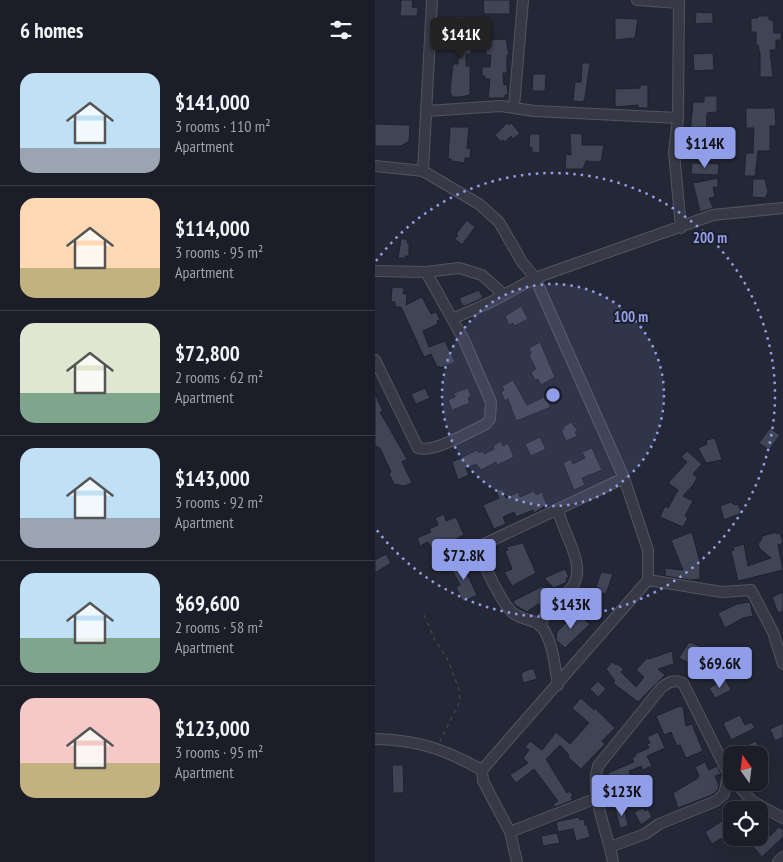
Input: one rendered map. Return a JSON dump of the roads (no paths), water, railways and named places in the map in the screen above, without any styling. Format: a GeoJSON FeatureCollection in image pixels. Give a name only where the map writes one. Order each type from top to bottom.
{"type":"FeatureCollection","features":[{"type":"Feature","properties":{"kind":"street"},"geometry":{"type":"LineString","coordinates":[[423,171],[432,0]]}},
{"type":"Feature","properties":{"kind":"street"},"geometry":{"type":"LineString","coordinates":[[514,107],[523,0]]}},
{"type":"Feature","properties":{"kind":"street"},"geometry":{"type":"LineString","coordinates":[[637,0],[679,2],[678,118],[674,152],[681,228]]}},
{"type":"Feature","properties":{"kind":"street"},"geometry":{"type":"LineString","coordinates":[[427,111],[514,107],[534,111],[678,118]]}},
{"type":"Feature","properties":{"kind":"street"},"geometry":{"type":"LineString","coordinates":[[375,166],[423,171],[479,204],[499,222],[522,262],[535,278],[624,478],[648,550],[648,580],[482,770],[483,781],[510,832],[517,862]]}},
{"type":"Feature","properties":{"kind":"street"},"geometry":{"type":"LineString","coordinates":[[452,319],[491,302],[535,278],[681,228],[713,215],[783,208]]}},
{"type":"Feature","properties":{"kind":"street"},"geometry":{"type":"LineString","coordinates":[[375,271],[427,272],[459,268],[482,275],[503,294]]}},
{"type":"Feature","properties":{"kind":"street"},"geometry":{"type":"LineString","coordinates":[[375,360],[418,448],[426,450],[486,424],[490,420],[491,402],[464,340],[427,272]]}},
{"type":"Feature","properties":{"kind":"street"},"geometry":{"type":"LineString","coordinates":[[558,685],[549,644],[541,626],[511,612],[483,566],[481,549],[484,544],[624,478]]}},
{"type":"Feature","properties":{"kind":"street"},"geometry":{"type":"LineString","coordinates":[[541,626],[546,612],[571,588],[577,577],[574,557],[558,510]]}},
{"type":"Feature","properties":{"kind":"street"},"geometry":{"type":"LineString","coordinates":[[648,580],[722,592],[751,590],[773,632],[783,664]]}},
{"type":"Feature","properties":{"kind":"street"},"geometry":{"type":"LineString","coordinates":[[613,862],[597,798],[594,777],[597,766],[661,688],[670,682],[677,681],[683,683],[723,761]]}},
{"type":"Feature","properties":{"kind":"street"},"geometry":{"type":"LineString","coordinates":[[375,739],[403,740],[445,751],[482,770]]}},
{"type":"Feature","properties":{"kind":"street"},"geometry":{"type":"LineString","coordinates":[[610,847],[645,834],[659,824],[716,801],[726,791]]}},
{"type":"Feature","properties":{"kind":"street"},"geometry":{"type":"LineString","coordinates":[[743,791],[752,801],[783,818]]}},
{"type":"Feature","properties":{"kind":"street"},"geometry":{"type":"LineString","coordinates":[[510,832],[597,798]]}},
{"type":"Feature","properties":{"kind":"street"},"geometry":{"type":"LineString","coordinates":[[778,862],[783,856]]}}]}
